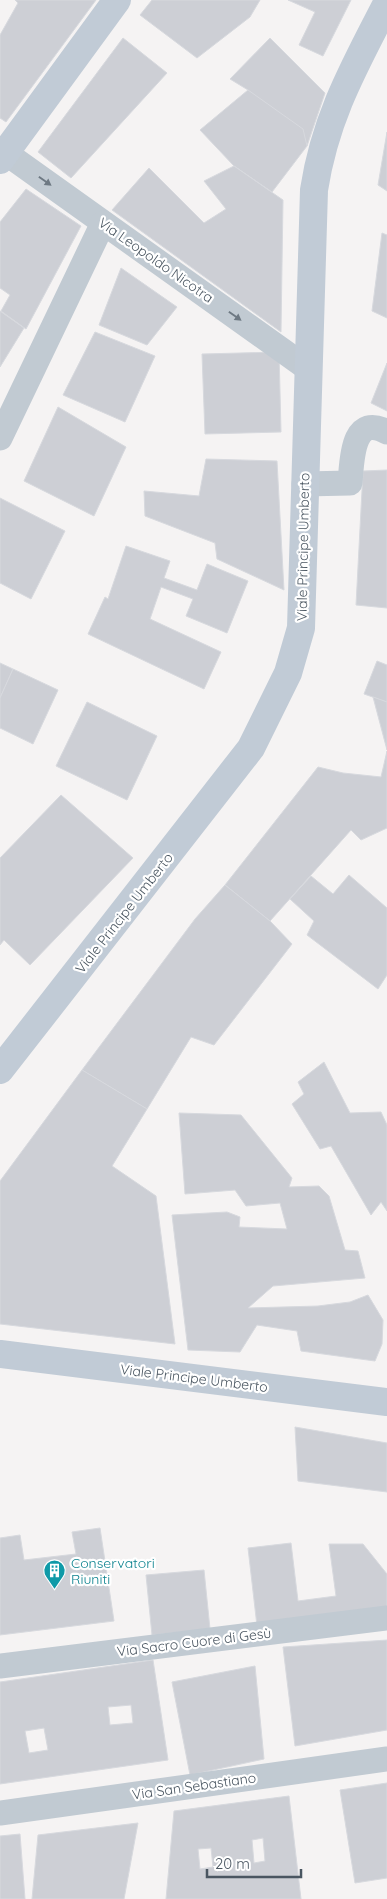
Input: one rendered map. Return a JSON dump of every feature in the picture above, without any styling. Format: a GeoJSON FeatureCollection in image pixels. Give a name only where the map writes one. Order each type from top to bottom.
{"type":"FeatureCollection","features":[{"type":"Feature","properties":{"kind":"main road"},"geometry":{"type":"LineString","coordinates":[[2,154],[117,0]]}},
{"type":"Feature","properties":{"kind":"main road","name":"Viale Principe Umberto"},"geometry":{"type":"LineString","coordinates":[[0,1070],[251,748],[288,673],[301,628],[312,214],[317,167],[329,124],[343,88],[387,3]]}},
{"type":"Feature","properties":{"kind":"main road","name":"Viale Principe Umberto"},"geometry":{"type":"LineString","coordinates":[[0,1354],[387,1402]]}},
{"type":"Feature","properties":{"kind":"street","name":"Via Leopoldo Nicotra"},"geometry":{"type":"LineString","coordinates":[[2,154],[103,223],[307,368]]}},
{"type":"Feature","properties":{"kind":"street"},"geometry":{"type":"LineString","coordinates":[[0,438],[103,223]]}},
{"type":"Feature","properties":{"kind":"street"},"geometry":{"type":"LineString","coordinates":[[304,484],[350,483],[353,448],[357,438],[363,431],[372,428],[387,432]]}},
{"type":"Feature","properties":{"kind":"street","name":"Via Sacro Cuore di Gesù"},"geometry":{"type":"LineString","coordinates":[[0,1666],[387,1618]]}},
{"type":"Feature","properties":{"kind":"street","name":"Via San Sebastiano"},"geometry":{"type":"LineString","coordinates":[[0,1813],[387,1759]]}},
{"type":"Feature","properties":{"kind":"building"},"geometry":{"type":"Polygon","coordinates":[[[15,0],[96,0],[6,122],[0,118],[0,35],[18,3],[15,0]]]}},
{"type":"Feature","properties":{"kind":"building"},"geometry":{"type":"Polygon","coordinates":[[[152,0],[260,0],[250,17],[197,58],[140,15],[152,0]]]}},
{"type":"Feature","properties":{"kind":"building"},"geometry":{"type":"Polygon","coordinates":[[[288,0],[351,0],[323,56],[299,45],[315,12],[288,0]]]}},
{"type":"Feature","properties":{"kind":"building"},"geometry":{"type":"Polygon","coordinates":[[[123,38],[167,73],[71,178],[38,152],[123,38]]]}},
{"type":"Feature","properties":{"kind":"building"},"geometry":{"type":"Polygon","coordinates":[[[270,38],[325,93],[307,146],[248,90],[230,79],[270,38]]]}},
{"type":"Feature","properties":{"kind":"building"},"geometry":{"type":"Polygon","coordinates":[[[248,90],[303,129],[307,146],[272,192],[234,166],[200,130],[248,90]]]}},
{"type":"Feature","properties":{"kind":"building"},"geometry":{"type":"Polygon","coordinates":[[[387,132],[387,191],[378,185],[387,132]]]}},
{"type":"Feature","properties":{"kind":"building"},"geometry":{"type":"Polygon","coordinates":[[[234,166],[283,200],[281,332],[112,210],[149,168],[204,223],[226,209],[204,181],[234,166]]]}},
{"type":"Feature","properties":{"kind":"building"},"geometry":{"type":"Polygon","coordinates":[[[26,189],[81,226],[26,329],[1,311],[10,295],[0,288],[0,222],[26,189]]]}},
{"type":"Feature","properties":{"kind":"building"},"geometry":{"type":"Polygon","coordinates":[[[382,233],[387,235],[387,318],[372,311],[382,233]]]}},
{"type":"Feature","properties":{"kind":"building"},"geometry":{"type":"Polygon","coordinates":[[[121,268],[177,307],[147,345],[99,325],[121,268]]]}},
{"type":"Feature","properties":{"kind":"building"},"geometry":{"type":"Polygon","coordinates":[[[0,311],[24,328],[0,367],[0,311]]]}},
{"type":"Feature","properties":{"kind":"building"},"geometry":{"type":"Polygon","coordinates":[[[95,332],[155,356],[125,422],[63,395],[95,332]]]}},
{"type":"Feature","properties":{"kind":"building"},"geometry":{"type":"Polygon","coordinates":[[[279,352],[281,432],[205,434],[202,354],[279,352]]]}},
{"type":"Feature","properties":{"kind":"building"},"geometry":{"type":"Polygon","coordinates":[[[387,363],[387,411],[371,403],[387,363]]]}},
{"type":"Feature","properties":{"kind":"building"},"geometry":{"type":"Polygon","coordinates":[[[58,407],[126,447],[94,516],[24,481],[58,407]]]}},
{"type":"Feature","properties":{"kind":"building"},"geometry":{"type":"Polygon","coordinates":[[[206,459],[277,461],[284,590],[217,559],[215,543],[145,516],[144,491],[199,496],[206,459]]]}},
{"type":"Feature","properties":{"kind":"building"},"geometry":{"type":"Polygon","coordinates":[[[387,470],[387,608],[356,605],[363,471],[387,470]]]}},
{"type":"Feature","properties":{"kind":"building"},"geometry":{"type":"Polygon","coordinates":[[[0,498],[65,531],[31,599],[0,583],[0,498]]]}},
{"type":"Feature","properties":{"kind":"building"},"geometry":{"type":"Polygon","coordinates":[[[126,546],[170,561],[164,578],[197,590],[207,564],[248,581],[227,633],[186,616],[193,599],[161,587],[150,619],[221,652],[204,689],[88,634],[105,597],[108,599],[126,546]]]}},
{"type":"Feature","properties":{"kind":"building"},"geometry":{"type":"Polygon","coordinates":[[[377,661],[387,665],[387,702],[364,694],[377,661]]]}},
{"type":"Feature","properties":{"kind":"building"},"geometry":{"type":"Polygon","coordinates":[[[0,663],[13,669],[0,698],[0,663]]]}},
{"type":"Feature","properties":{"kind":"building"},"geometry":{"type":"Polygon","coordinates":[[[13,669],[58,690],[33,744],[0,728],[0,698],[13,669]]]}},
{"type":"Feature","properties":{"kind":"building"},"geometry":{"type":"Polygon","coordinates":[[[373,697],[387,702],[387,750],[373,697]]]}},
{"type":"Feature","properties":{"kind":"building"},"geometry":{"type":"Polygon","coordinates":[[[87,702],[157,736],[127,800],[56,766],[87,702]]]}},
{"type":"Feature","properties":{"kind":"building"},"geometry":{"type":"Polygon","coordinates":[[[387,751],[387,828],[361,840],[351,830],[270,921],[225,885],[318,767],[343,773],[381,777],[387,751]]]}},
{"type":"Feature","properties":{"kind":"building"},"geometry":{"type":"Polygon","coordinates":[[[61,795],[133,858],[30,965],[4,940],[0,945],[0,858],[61,795]]]}},
{"type":"Feature","properties":{"kind":"building"},"geometry":{"type":"Polygon","coordinates":[[[349,875],[387,908],[387,975],[378,989],[307,935],[314,921],[290,899],[311,876],[333,894],[349,875]]]}},
{"type":"Feature","properties":{"kind":"building"},"geometry":{"type":"Polygon","coordinates":[[[225,885],[270,921],[292,944],[214,1045],[191,1037],[147,1109],[82,1070],[195,919],[225,885]]]}},
{"type":"Feature","properties":{"kind":"building"},"geometry":{"type":"Polygon","coordinates":[[[324,1062],[350,1113],[381,1112],[387,1125],[387,1211],[381,1202],[371,1215],[331,1146],[320,1149],[292,1104],[304,1094],[298,1082],[324,1062]]]}},
{"type":"Feature","properties":{"kind":"building"},"geometry":{"type":"Polygon","coordinates":[[[82,1070],[147,1109],[112,1166],[156,1196],[175,1344],[0,1324],[0,1181],[82,1070]]]}},
{"type":"Feature","properties":{"kind":"building"},"geometry":{"type":"Polygon","coordinates":[[[179,1113],[241,1115],[292,1178],[289,1187],[319,1186],[329,1196],[345,1250],[358,1251],[365,1278],[273,1286],[248,1308],[318,1306],[350,1302],[368,1295],[383,1320],[382,1344],[375,1361],[301,1351],[297,1331],[257,1325],[240,1352],[188,1350],[172,1215],[227,1212],[240,1217],[239,1227],[287,1229],[280,1203],[246,1206],[235,1190],[185,1194],[179,1113]]]}},
{"type":"Feature","properties":{"kind":"building"},"geometry":{"type":"Polygon","coordinates":[[[295,1427],[387,1443],[387,1492],[298,1481],[295,1427]]]}},
{"type":"Feature","properties":{"kind":"building","name":"Conservatori Riuniti"},"geometry":{"type":"Polygon","coordinates":[[[100,1528],[114,1621],[0,1635],[0,1538],[20,1535],[24,1560],[76,1554],[72,1532],[100,1528]]]}},
{"type":"Feature","properties":{"kind":"building"},"geometry":{"type":"Polygon","coordinates":[[[291,1543],[298,1601],[336,1596],[329,1544],[363,1544],[387,1574],[387,1612],[257,1626],[248,1548],[291,1543]]]}},
{"type":"Feature","properties":{"kind":"building"},"geometry":{"type":"Polygon","coordinates":[[[204,1570],[210,1629],[152,1635],[146,1575],[204,1570]]]}},
{"type":"Feature","properties":{"kind":"building"},"geometry":{"type":"Polygon","coordinates":[[[387,1640],[387,1730],[295,1746],[283,1647],[387,1640]]]}},
{"type":"Feature","properties":{"kind":"building"},"geometry":{"type":"Polygon","coordinates":[[[153,1660],[168,1760],[0,1784],[0,1682],[153,1660]],[[131,1705],[108,1707],[110,1725],[133,1723],[131,1705]],[[44,1728],[25,1731],[29,1753],[48,1750],[44,1728]]]}},
{"type":"Feature","properties":{"kind":"building"},"geometry":{"type":"Polygon","coordinates":[[[255,1666],[264,1759],[190,1775],[172,1682],[255,1666]]]}},
{"type":"Feature","properties":{"kind":"building"},"geometry":{"type":"Polygon","coordinates":[[[387,1783],[387,1878],[355,1883],[340,1790],[387,1783]]]}},
{"type":"Feature","properties":{"kind":"building"},"geometry":{"type":"Polygon","coordinates":[[[289,1796],[301,1899],[166,1899],[174,1811],[289,1796]],[[263,1838],[252,1840],[254,1863],[265,1861],[263,1838]],[[211,1848],[198,1849],[200,1869],[213,1867],[211,1848]]]}},
{"type":"Feature","properties":{"kind":"building"},"geometry":{"type":"Polygon","coordinates":[[[138,1823],[124,1899],[32,1899],[38,1835],[138,1823]]]}},
{"type":"Feature","properties":{"kind":"building"},"geometry":{"type":"Polygon","coordinates":[[[20,1834],[25,1899],[0,1899],[0,1836],[20,1834]]]}},
{"type":"Feature","properties":{"kind":"place","name":"Conservatori Riuniti"},"geometry":{"type":"Point","coordinates":[55,1590]}}]}
